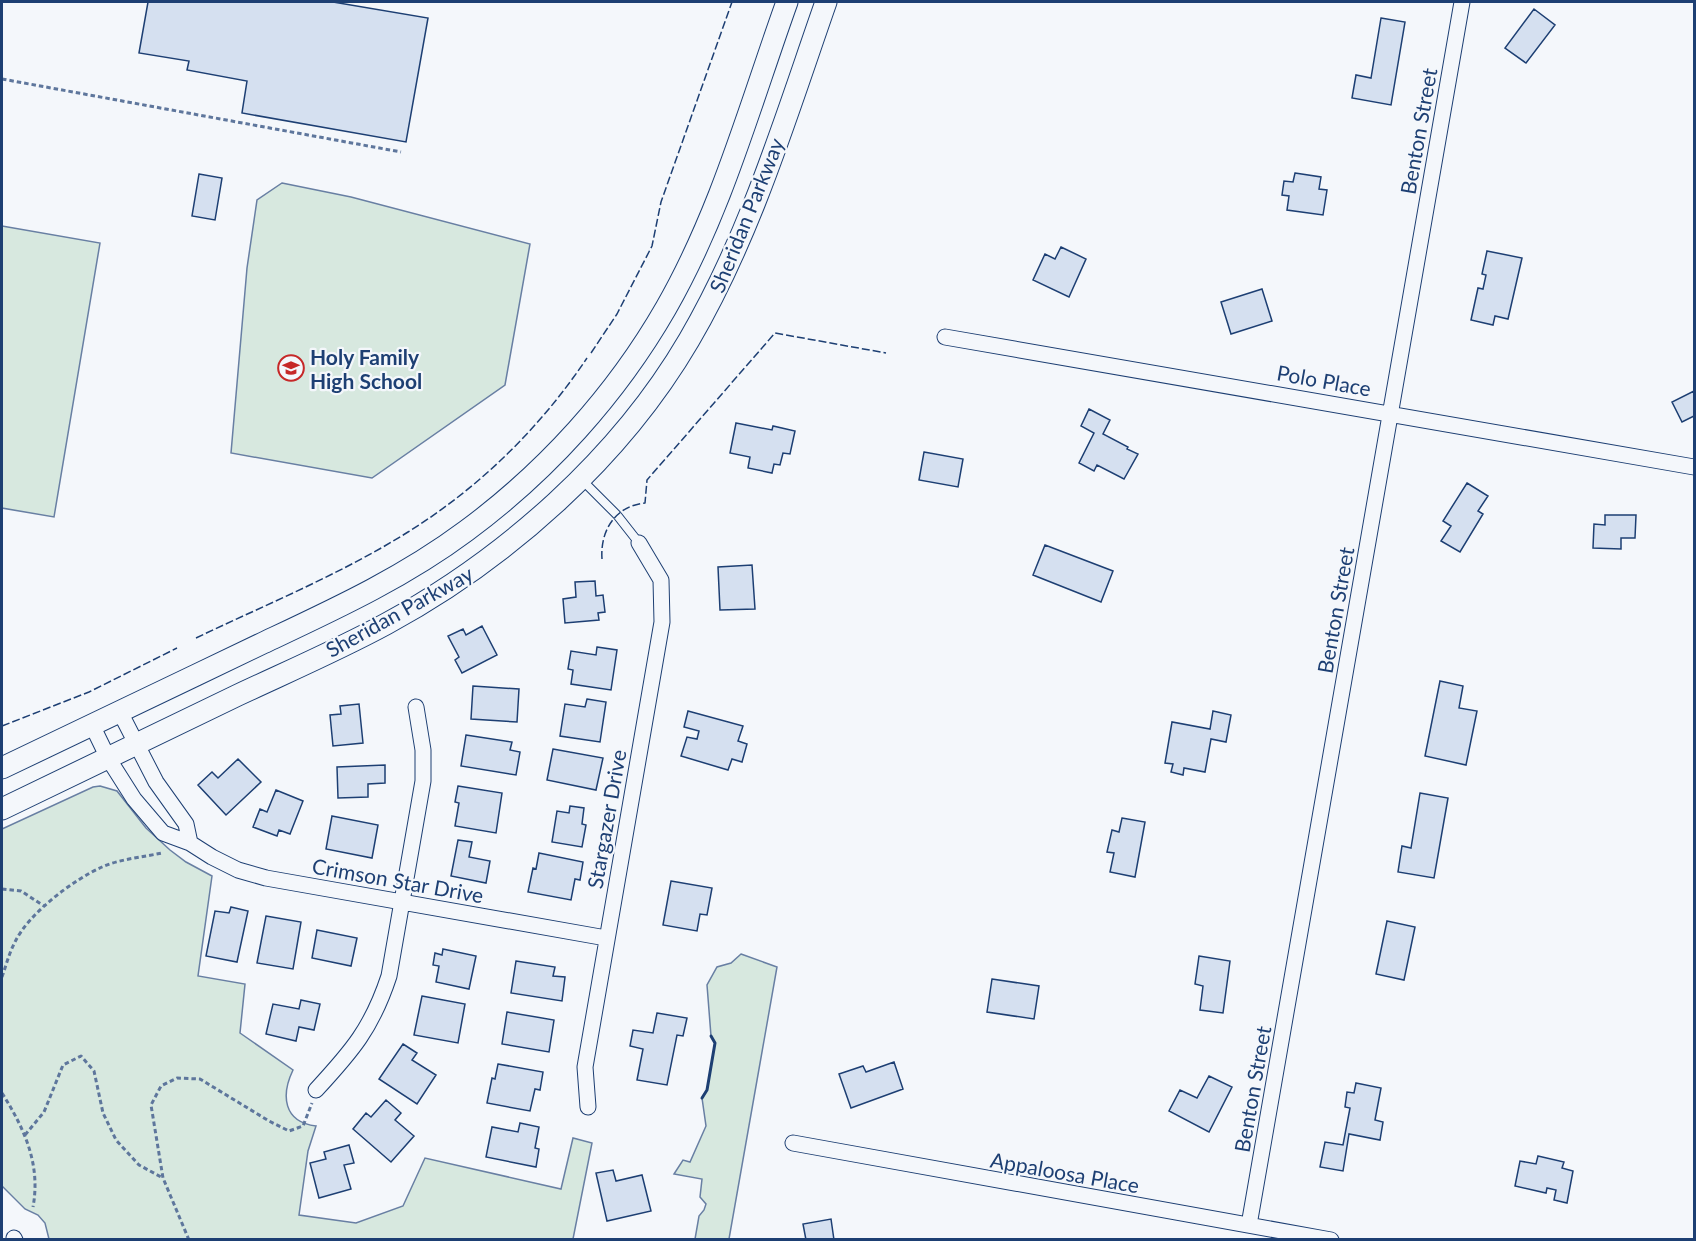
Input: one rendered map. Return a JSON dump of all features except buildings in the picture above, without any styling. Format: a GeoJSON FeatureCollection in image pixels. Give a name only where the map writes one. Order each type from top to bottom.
{"type":"FeatureCollection","features":[{"type":"Feature","properties":{"kind":"main road","name":"Sheridan Parkway"},"geometry":{"type":"LineString","coordinates":[[2,768],[324,614],[396,577],[466,531],[513,492],[557,450],[610,391],[635,357],[667,307],[695,254],[726,180],[787,2]]}},
{"type":"Feature","properties":{"kind":"main road","name":"Sheridan Parkway"},"geometry":{"type":"LineString","coordinates":[[2,808],[137,745],[411,610],[489,559],[526,529],[580,479],[635,416],[668,372],[717,289],[754,204],[826,2]]}},
{"type":"Feature","properties":{"kind":"street","name":"Benton Street"},"geometry":{"type":"LineString","coordinates":[[1249,1225],[1462,2]]}},
{"type":"Feature","properties":{"kind":"street","name":"Polo Place"},"geometry":{"type":"LineString","coordinates":[[945,337],[1695,466]]}},
{"type":"Feature","properties":{"kind":"street","name":"Stargazer Drive"},"geometry":{"type":"LineString","coordinates":[[588,1107],[585,1068],[662,622],[661,580],[639,543]]}},
{"type":"Feature","properties":{"kind":"street"},"geometry":{"type":"LineString","coordinates":[[316,1090],[360,1039],[381,1002],[389,976],[423,781],[423,750],[416,707]]}},
{"type":"Feature","properties":{"kind":"street"},"geometry":{"type":"LineString","coordinates":[[120,712],[156,782],[186,824],[190,843]]}},
{"type":"Feature","properties":{"kind":"street","name":"Crimson Star Drive"},"geometry":{"type":"LineString","coordinates":[[92,725],[108,758],[134,799],[163,833],[190,843],[238,870],[266,879],[606,938]]}},
{"type":"Feature","properties":{"kind":"street","name":"Appaloosa Place"},"geometry":{"type":"LineString","coordinates":[[793,1143],[1331,1239]]}},
{"type":"Feature","properties":{"kind":"lane"},"geometry":{"type":"LineString","coordinates":[[580,479],[617,515],[639,543]]}},
{"type":"Feature","properties":{"kind":"path"},"geometry":{"type":"LineString","coordinates":[[2,79],[401,152]]}},
{"type":"Feature","properties":{"kind":"path"},"geometry":{"type":"LineString","coordinates":[[2,977],[15,941],[28,922],[44,906],[76,882],[103,867],[162,853]]}},
{"type":"Feature","properties":{"kind":"path"},"geometry":{"type":"LineString","coordinates":[[2,889],[21,891],[44,906]]}},
{"type":"Feature","properties":{"kind":"path"},"geometry":{"type":"LineString","coordinates":[[25,1135],[44,1112],[63,1065],[81,1056],[94,1071],[103,1113],[116,1140],[139,1165],[163,1178]]}},
{"type":"Feature","properties":{"kind":"path"},"geometry":{"type":"LineString","coordinates":[[189,1239],[163,1178],[151,1105],[161,1086],[177,1078],[200,1079],[269,1121],[290,1131],[303,1126],[316,1090]]}},
{"type":"Feature","properties":{"kind":"path"},"geometry":{"type":"LineString","coordinates":[[2,1093],[25,1135],[36,1173],[33,1207]]}},
{"type":"Feature","properties":{"kind":"shaded area"},"geometry":{"type":"Polygon","coordinates":[[[282,183],[351,197],[530,244],[505,385],[372,478],[231,453],[247,268],[257,200],[282,183]]]}},
{"type":"Feature","properties":{"kind":"shaded area"},"geometry":{"type":"Polygon","coordinates":[[[2,226],[100,243],[54,517],[2,508],[2,226]]]}},
{"type":"Feature","properties":{"kind":"shaded area"},"geometry":{"type":"Polygon","coordinates":[[[100,786],[117,791],[146,828],[170,850],[212,876],[198,976],[245,984],[240,1033],[293,1070],[287,1089],[288,1106],[297,1119],[316,1126],[308,1151],[299,1215],[356,1223],[403,1206],[425,1158],[561,1189],[573,1138],[592,1143],[573,1239],[49,1239],[45,1223],[38,1215],[25,1209],[2,1186],[2,829],[93,787],[100,786]]]}},
{"type":"Feature","properties":{"kind":"shaded area"},"geometry":{"type":"Polygon","coordinates":[[[741,954],[777,967],[729,1239],[695,1239],[699,1216],[706,1204],[700,1197],[702,1179],[674,1174],[683,1160],[690,1162],[706,1126],[702,1098],[707,1090],[715,1043],[711,1036],[707,985],[717,967],[731,963],[741,954]]]}},
{"type":"Feature","properties":{"kind":"fence"},"geometry":{"type":"LineString","coordinates":[[591,353],[617,314],[652,246],[661,202],[732,2]]}},
{"type":"Feature","properties":{"kind":"fence"},"geometry":{"type":"LineString","coordinates":[[602,559],[604,539],[612,522],[625,509],[645,503],[647,480],[775,333],[886,353]]}},
{"type":"Feature","properties":{"kind":"fence"},"geometry":{"type":"LineString","coordinates":[[196,638],[357,562],[408,532],[460,496],[529,432],[569,384],[587,358]]}},
{"type":"Feature","properties":{"kind":"fence"},"geometry":{"type":"LineString","coordinates":[[2,726],[89,692],[177,648]]}},
{"type":"Feature","properties":{"kind":"wall"},"geometry":{"type":"LineString","coordinates":[[702,1098],[707,1090],[715,1043],[711,1036]]}},
{"type":"Feature","properties":{"kind":"place","name":"Holy Family High School"},"geometry":{"type":"Point","coordinates":[291,368]}}]}
